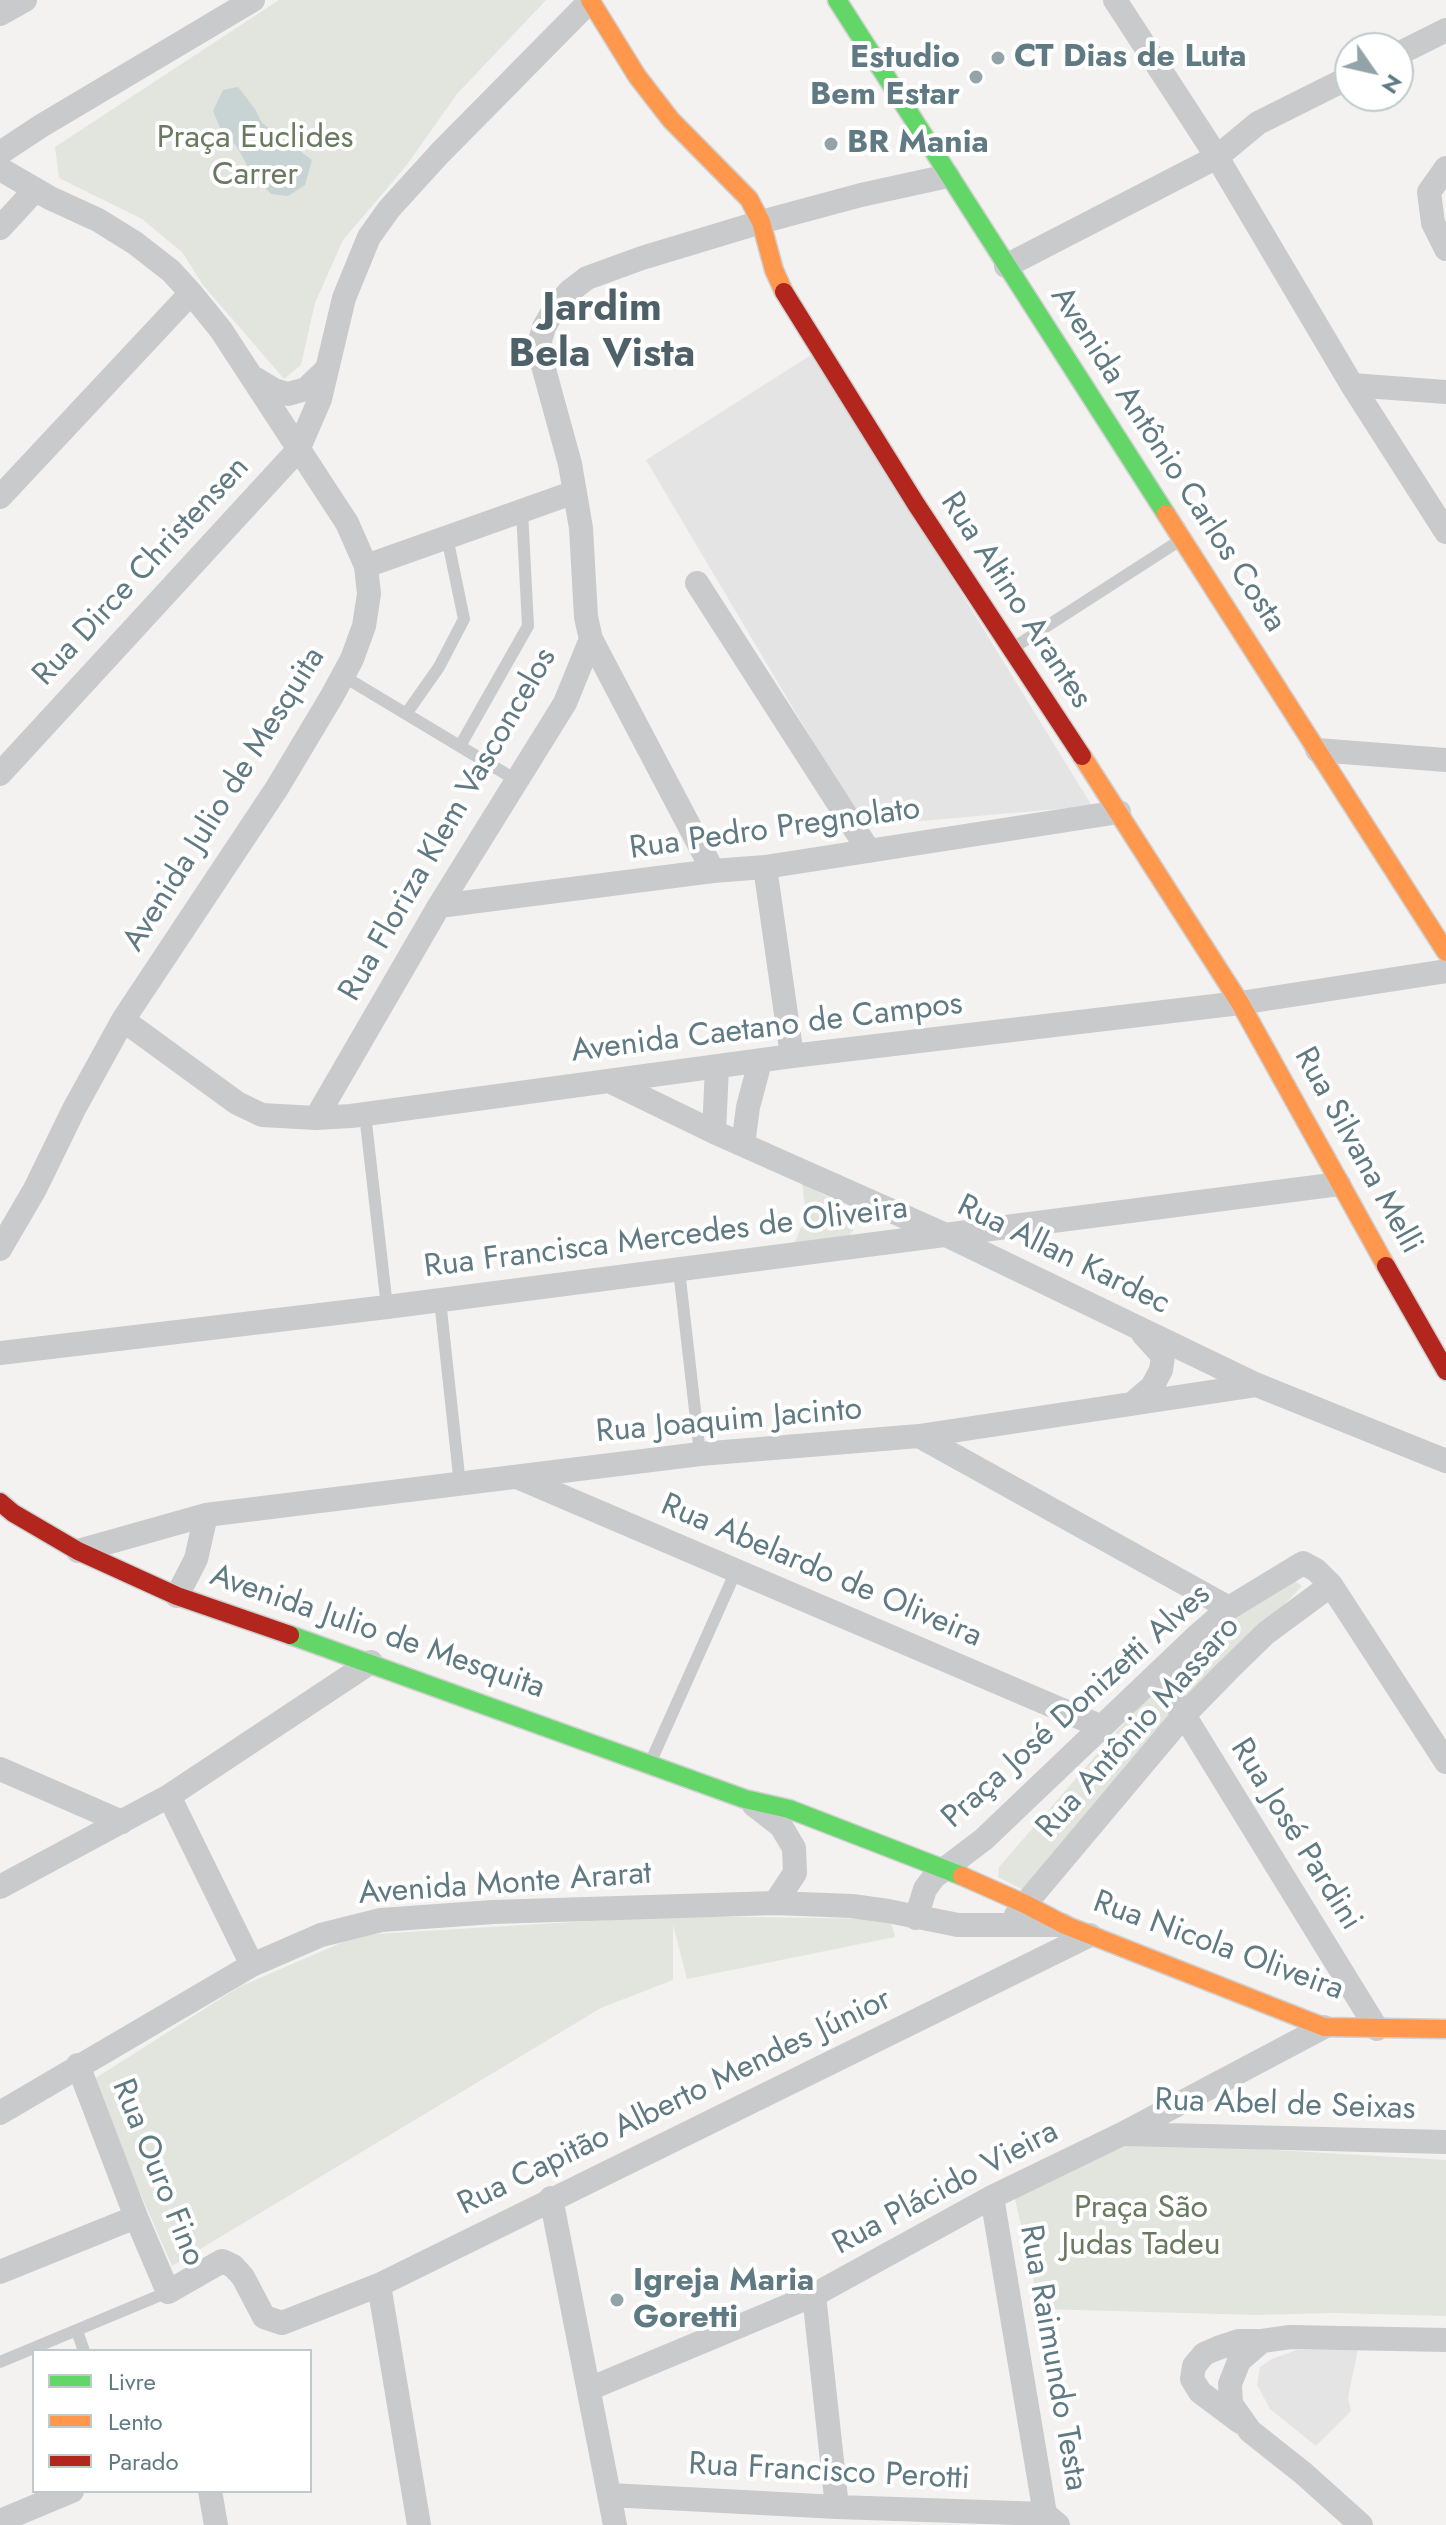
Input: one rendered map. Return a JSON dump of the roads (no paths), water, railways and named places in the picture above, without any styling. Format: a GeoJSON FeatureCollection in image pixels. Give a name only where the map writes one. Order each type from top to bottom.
{"type":"FeatureCollection","features":[{"type":"Feature","properties":{"kind":"street"},"geometry":{"type":"LineString","coordinates":[[0,14],[25,0]]}},
{"type":"Feature","properties":{"kind":"street"},"geometry":{"type":"LineString","coordinates":[[0,153],[253,0]]}},
{"type":"Feature","properties":{"kind":"street","name":"Avenida Antônio Carlos Costa"},"geometry":{"type":"LineString","coordinates":[[837,0],[1446,952]]}},
{"type":"Feature","properties":{"kind":"street"},"geometry":{"type":"LineString","coordinates":[[1115,0],[1217,157],[1352,385],[1446,532]]}},
{"type":"Feature","properties":{"kind":"street","name":"Rua Altino Arantes"},"geometry":{"type":"LineString","coordinates":[[590,1],[637,76],[671,120],[749,199],[761,222],[783,291],[916,504],[1119,812],[1240,1003]]}},
{"type":"Feature","properties":{"kind":"street","name":"Rua Dirce Christensen"},"geometry":{"type":"LineString","coordinates":[[0,774],[298,450],[320,399],[344,298],[369,237],[389,209],[440,153],[590,1]]}},
{"type":"Feature","properties":{"kind":"street"},"geometry":{"type":"LineString","coordinates":[[1414,46],[1446,30]]}},
{"type":"Feature","properties":{"kind":"street"},"geometry":{"type":"LineString","coordinates":[[1006,266],[1217,157],[1258,123],[1334,85]]}},
{"type":"Feature","properties":{"kind":"street"},"geometry":{"type":"LineString","coordinates":[[1446,168],[1438,191],[1433,223],[1446,249]]}},
{"type":"Feature","properties":{"kind":"street","name":"Avenida Julio de Mesquita"},"geometry":{"type":"LineString","coordinates":[[0,169],[135,243],[171,271],[191,293],[254,378],[347,523],[366,566],[369,594],[364,626],[343,676],[277,788],[123,1020],[35,1189],[0,1249]]}},
{"type":"Feature","properties":{"kind":"street","name":"Rua Floriza Klem Vasconcelos"},"geometry":{"type":"LineString","coordinates":[[316,1118],[439,906],[565,703],[591,639],[586,617],[581,528],[575,492],[542,362],[540,341],[555,308],[587,278],[642,258],[861,195],[948,176]]}},
{"type":"Feature","properties":{"kind":"street"},"geometry":{"type":"LineString","coordinates":[[0,228],[35,190]]}},
{"type":"Feature","properties":{"kind":"street"},"geometry":{"type":"LineString","coordinates":[[0,497],[191,293]]}},
{"type":"Feature","properties":{"kind":"street"},"geometry":{"type":"LineString","coordinates":[[254,378],[288,394],[306,389],[326,370]]}},
{"type":"Feature","properties":{"kind":"street"},"geometry":{"type":"LineString","coordinates":[[1352,385],[1446,392]]}},
{"type":"Feature","properties":{"kind":"street"},"geometry":{"type":"LineString","coordinates":[[366,566],[575,492]]}},
{"type":"Feature","properties":{"kind":"street"},"geometry":{"type":"LineString","coordinates":[[697,583],[869,851]]}},
{"type":"Feature","properties":{"kind":"street"},"geometry":{"type":"LineString","coordinates":[[591,639],[713,871]]}},
{"type":"Feature","properties":{"kind":"street"},"geometry":{"type":"LineString","coordinates":[[1317,750],[1446,760]]}},
{"type":"Feature","properties":{"kind":"street","name":"Rua Pedro Pregnolato"},"geometry":{"type":"LineString","coordinates":[[439,906],[765,867],[1119,812]]}},
{"type":"Feature","properties":{"kind":"street"},"geometry":{"type":"LineString","coordinates":[[765,867],[792,1056]]}},
{"type":"Feature","properties":{"kind":"street","name":"Avenida Caetano de Campos"},"geometry":{"type":"LineString","coordinates":[[123,1020],[237,1103],[262,1115],[316,1118],[611,1082],[792,1056],[1240,1003],[1446,971]]}},
{"type":"Feature","properties":{"kind":"street","name":"Rua Silvana Melli"},"geometry":{"type":"LineString","coordinates":[[1240,1003],[1446,1371]]}},
{"type":"Feature","properties":{"kind":"street"},"geometry":{"type":"LineString","coordinates":[[743,1145],[748,1107],[760,1062]]}},
{"type":"Feature","properties":{"kind":"street"},"geometry":{"type":"LineString","coordinates":[[714,1132],[717,1068]]}},
{"type":"Feature","properties":{"kind":"street","name":"Rua Allan Kardec"},"geometry":{"type":"LineString","coordinates":[[611,1082],[714,1132],[948,1236],[1257,1385],[1446,1461]]}},
{"type":"Feature","properties":{"kind":"street","name":"Rua Francisca Mercedes de Oliveira"},"geometry":{"type":"LineString","coordinates":[[0,1353],[387,1307],[1339,1184]]}},
{"type":"Feature","properties":{"kind":"street"},"geometry":{"type":"LineString","coordinates":[[1132,1404],[1152,1387],[1161,1370],[1163,1356],[1134,1326]]}},
{"type":"Feature","properties":{"kind":"street","name":"Rua Joaquim Jacinto"},"geometry":{"type":"LineString","coordinates":[[78,1551],[206,1515],[700,1454],[919,1436],[1257,1385]]}},
{"type":"Feature","properties":{"kind":"street"},"geometry":{"type":"LineString","coordinates":[[919,1436],[1229,1608]]}},
{"type":"Feature","properties":{"kind":"street","name":"Rua Abelardo de Oliveira"},"geometry":{"type":"LineString","coordinates":[[515,1476],[1102,1727]]}},
{"type":"Feature","properties":{"kind":"street","name":"Avenida Julio de Mesquita"},"geometry":{"type":"LineString","coordinates":[[0,1502],[28,1523],[78,1551],[177,1596],[371,1662],[745,1799],[789,1809],[944,1868]]}},
{"type":"Feature","properties":{"kind":"street"},"geometry":{"type":"LineString","coordinates":[[177,1596],[196,1559],[206,1515]]}},
{"type":"Feature","properties":{"kind":"street","name":"Praça José Donizetti Alves"},"geometry":{"type":"LineString","coordinates":[[916,1918],[925,1889],[944,1868],[984,1839],[1229,1608],[1303,1563],[1316,1570],[1331,1585]]}},
{"type":"Feature","properties":{"kind":"street"},"geometry":{"type":"LineString","coordinates":[[1331,1585],[1446,1762]]}},
{"type":"Feature","properties":{"kind":"street","name":"Rua Antônio Massaro"},"geometry":{"type":"LineString","coordinates":[[1016,1919],[1184,1715],[1266,1633],[1331,1585]]}},
{"type":"Feature","properties":{"kind":"street"},"geometry":{"type":"LineString","coordinates":[[0,1887],[169,1796],[371,1662]]}},
{"type":"Feature","properties":{"kind":"street","name":"Rua José Pardini"},"geometry":{"type":"LineString","coordinates":[[1157,1676],[1377,2029]]}},
{"type":"Feature","properties":{"kind":"street"},"geometry":{"type":"LineString","coordinates":[[0,1769],[122,1822]]}},
{"type":"Feature","properties":{"kind":"street"},"geometry":{"type":"LineString","coordinates":[[169,1796],[252,1965]]}},
{"type":"Feature","properties":{"kind":"street","name":"Avenida Julio de Mesquita"},"geometry":{"type":"LineString","coordinates":[[745,1799],[781,1826],[794,1848],[795,1873],[775,1903]]}},
{"type":"Feature","properties":{"kind":"street","name":"Rua Nicola Oliveira"},"geometry":{"type":"LineString","coordinates":[[944,1868],[987,1886],[1016,1919]]}},
{"type":"Feature","properties":{"kind":"street"},"geometry":{"type":"LineString","coordinates":[[974,1926],[987,1907],[987,1886]]}},
{"type":"Feature","properties":{"kind":"street","name":"Avenida Monte Ararat"},"geometry":{"type":"LineString","coordinates":[[0,2113],[252,1965],[321,1935],[381,1920],[493,1912],[775,1903],[852,1906],[916,1918]]}},
{"type":"Feature","properties":{"kind":"street","name":"Rua Nicola Oliveira"},"geometry":{"type":"LineString","coordinates":[[916,1918],[974,1926],[1016,1919],[1065,1925],[1324,2027],[1446,2029]]}},
{"type":"Feature","properties":{"kind":"street"},"geometry":{"type":"LineString","coordinates":[[999,1979],[1016,1954],[1016,1919]]}},
{"type":"Feature","properties":{"kind":"street","name":"Rua Capitão Alberto Mendes Júnior"},"geometry":{"type":"LineString","coordinates":[[379,2285],[1090,1935]]}},
{"type":"Feature","properties":{"kind":"street","name":"Rua Plácido Vieira"},"geometry":{"type":"LineString","coordinates":[[589,2389],[814,2295],[992,2197],[1122,2134],[1324,2027]]}},
{"type":"Feature","properties":{"kind":"street","name":"Rua Ouro Fino"},"geometry":{"type":"LineString","coordinates":[[78,2065],[168,2292],[222,2261],[233,2266],[243,2277],[264,2317],[282,2323],[379,2285]]}},
{"type":"Feature","properties":{"kind":"street","name":"Rua Abel de Seixas"},"geometry":{"type":"LineString","coordinates":[[1122,2134],[1446,2142]]}},
{"type":"Feature","properties":{"kind":"street","name":"Rua Raimundo Testa"},"geometry":{"type":"LineString","coordinates":[[992,2197],[1052,2519]]}},
{"type":"Feature","properties":{"kind":"street"},"geometry":{"type":"LineString","coordinates":[[551,2198],[615,2525]]}},
{"type":"Feature","properties":{"kind":"street"},"geometry":{"type":"LineString","coordinates":[[0,2272],[136,2217]]}},
{"type":"Feature","properties":{"kind":"street"},"geometry":{"type":"LineString","coordinates":[[379,2285],[419,2525]]}},
{"type":"Feature","properties":{"kind":"street"},"geometry":{"type":"LineString","coordinates":[[814,2295],[837,2507]]}},
{"type":"Feature","properties":{"kind":"street"},"geometry":{"type":"LineString","coordinates":[[1361,2525],[1303,2473],[1200,2392],[1192,2379],[1194,2366],[1204,2354],[1239,2341],[1290,2337],[1446,2340]]}},
{"type":"Feature","properties":{"kind":"street"},"geometry":{"type":"LineString","coordinates":[[1250,2431],[1231,2404],[1230,2384],[1239,2361],[1262,2341]]}},
{"type":"Feature","properties":{"kind":"street"},"geometry":{"type":"LineString","coordinates":[[0,2521],[67,2493]]}},
{"type":"Feature","properties":{"kind":"street"},"geometry":{"type":"LineString","coordinates":[[210,2493],[216,2525]]}},
{"type":"Feature","properties":{"kind":"street","name":"Rua Francisco Perotti"},"geometry":{"type":"LineString","coordinates":[[610,2495],[1052,2519]]}},
{"type":"Feature","properties":{"kind":"lane"},"geometry":{"type":"LineString","coordinates":[[460,746],[528,626],[522,511]]}},
{"type":"Feature","properties":{"kind":"lane"},"geometry":{"type":"LineString","coordinates":[[406,714],[439,667],[464,619],[447,537]]}},
{"type":"Feature","properties":{"kind":"lane"},"geometry":{"type":"LineString","coordinates":[[1011,649],[1182,539]]}},
{"type":"Feature","properties":{"kind":"lane"},"geometry":{"type":"LineString","coordinates":[[343,676],[516,780]]}},
{"type":"Feature","properties":{"kind":"lane"},"geometry":{"type":"LineString","coordinates":[[365,1114],[387,1307]]}},
{"type":"Feature","properties":{"kind":"lane"},"geometry":{"type":"LineString","coordinates":[[679,1270],[700,1454]]}},
{"type":"Feature","properties":{"kind":"lane"},"geometry":{"type":"LineString","coordinates":[[440,1300],[460,1485]]}},
{"type":"Feature","properties":{"kind":"lane"},"geometry":{"type":"LineString","coordinates":[[650,1764],[736,1571]]}},
{"type":"Feature","properties":{"kind":"lane"},"geometry":{"type":"LineString","coordinates":[[32,2349],[168,2292]]}},
{"type":"Feature","properties":{"kind":"lane"},"geometry":{"type":"LineString","coordinates":[[77,2331],[83,2349]]}},
{"type":"Feature","properties":{"kind":"lane"},"geometry":{"type":"LineString","coordinates":[[0,2362],[32,2349]]}},
{"type":"Feature","properties":{"kind":"place","name":"CT Dias de Luta"},"geometry":{"type":"Point","coordinates":[998,58]}},
{"type":"Feature","properties":{"kind":"place","name":"Estudio Bem Estar"},"geometry":{"type":"Point","coordinates":[976,77]}},
{"type":"Feature","properties":{"kind":"place","name":"BR Mania"},"geometry":{"type":"Point","coordinates":[831,144]}},
{"type":"Feature","properties":{"kind":"place","name":"Igreja Maria Goretti"},"geometry":{"type":"Point","coordinates":[617,2300]}},
{"type":"Feature","properties":{"kind":"district","name":"Jardim Bela Vista"},"geometry":{"type":"Point","coordinates":[602,333]}},
{"type":"Feature","properties":{"kind":"park label","name":"Praça Euclides Carrer"},"geometry":{"type":"Point","coordinates":[255,158]}},
{"type":"Feature","properties":{"kind":"park label","name":"Praça São Judas Tadeu"},"geometry":{"type":"Point","coordinates":[1141,2228]}}]}
